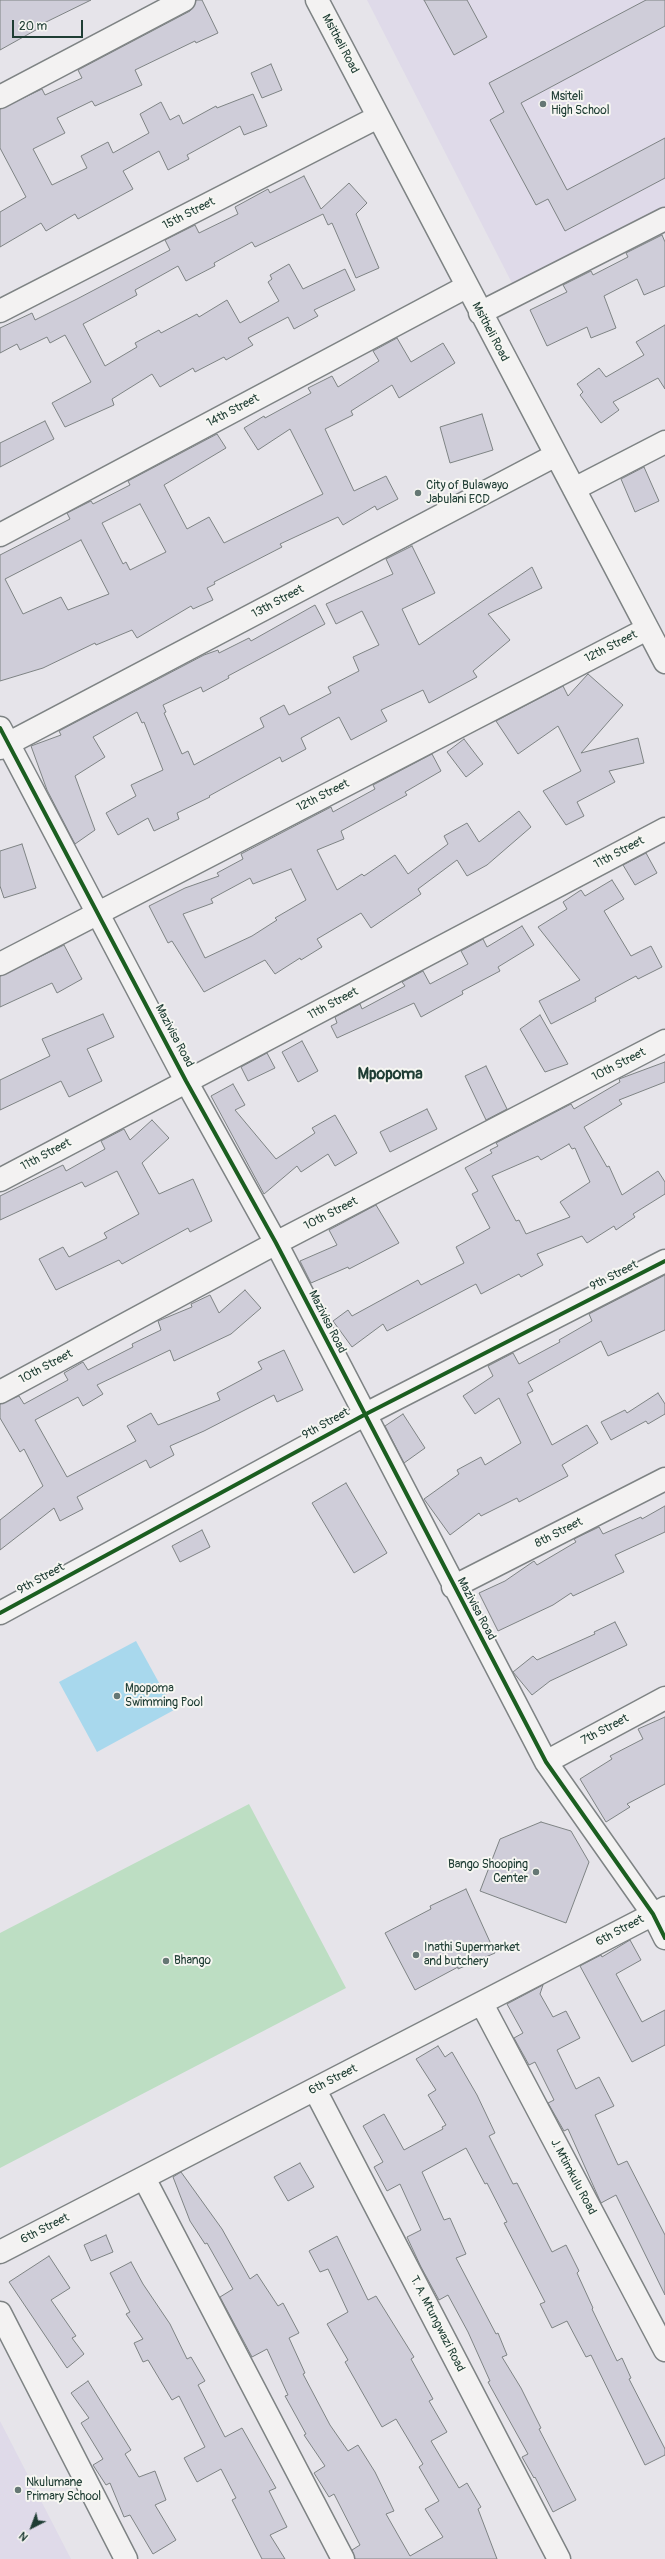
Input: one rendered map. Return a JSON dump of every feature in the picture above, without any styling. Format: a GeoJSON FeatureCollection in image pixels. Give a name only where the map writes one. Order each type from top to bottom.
{"type":"FeatureCollection","features":[{"type":"Feature","properties":{"kind":"street"},"geometry":{"type":"LineString","coordinates":[[0,97],[184,0]]}},
{"type":"Feature","properties":{"kind":"street","name":"Msitheli Road"},"geometry":{"type":"LineString","coordinates":[[317,0],[466,287],[664,660]]}},
{"type":"Feature","properties":{"kind":"street","name":"15th Street"},"geometry":{"type":"LineString","coordinates":[[0,311],[378,117]]}},
{"type":"Feature","properties":{"kind":"street"},"geometry":{"type":"LineString","coordinates":[[480,313],[665,219]]}},
{"type":"Feature","properties":{"kind":"street","name":"14th Street"},"geometry":{"type":"LineString","coordinates":[[0,535],[466,287]]}},
{"type":"Feature","properties":{"kind":"street"},"geometry":{"type":"LineString","coordinates":[[574,489],[665,442]]}},
{"type":"Feature","properties":{"kind":"street","name":"13th Street"},"geometry":{"type":"LineString","coordinates":[[3,740],[556,455]]}},
{"type":"Feature","properties":{"kind":"street","name":"12th Street"},"geometry":{"type":"LineString","coordinates":[[0,964],[647,629]]}},
{"type":"Feature","properties":{"kind":"street","name":"Mazivisa Road"},"geometry":{"type":"LineString","coordinates":[[3,740],[186,1081],[276,1243],[453,1587],[546,1762],[659,1911],[665,1938]]}},
{"type":"Feature","properties":{"kind":"street","name":"11th Street"},"geometry":{"type":"LineString","coordinates":[[0,1180],[665,829]]}},
{"type":"Feature","properties":{"kind":"street","name":"10th Street"},"geometry":{"type":"LineString","coordinates":[[0,1392],[276,1243],[665,1041]]}},
{"type":"Feature","properties":{"kind":"street","name":"9th Street"},"geometry":{"type":"LineString","coordinates":[[0,1613],[364,1415],[665,1261]]}},
{"type":"Feature","properties":{"kind":"street","name":"8th Street"},"geometry":{"type":"LineString","coordinates":[[453,1587],[665,1479]]}},
{"type":"Feature","properties":{"kind":"street","name":"7th Street"},"geometry":{"type":"LineString","coordinates":[[546,1762],[665,1698]]}},
{"type":"Feature","properties":{"kind":"street","name":"6th Street"},"geometry":{"type":"LineString","coordinates":[[0,2252],[482,2004],[659,1911]]}},
{"type":"Feature","properties":{"kind":"street","name":"J. Mtimkulu Road"},"geometry":{"type":"LineString","coordinates":[[482,2004],[665,2350]]}},
{"type":"Feature","properties":{"kind":"street","name":"T. A. Mtungwazi Road"},"geometry":{"type":"LineString","coordinates":[[315,2090],[559,2559]]}},
{"type":"Feature","properties":{"kind":"street"},"geometry":{"type":"LineString","coordinates":[[144,2178],[343,2559]]}},
{"type":"Feature","properties":{"kind":"street"},"geometry":{"type":"LineString","coordinates":[[0,2313],[126,2559]]}},
{"type":"Feature","properties":{"kind":"shaded area","name":"Msiteli High School"},"geometry":{"type":"Polygon","coordinates":[[[367,0],[665,0],[665,209],[515,289],[367,0]]]}},
{"type":"Feature","properties":{"kind":"shaded area","name":"Nkulumane Primary School"},"geometry":{"type":"Polygon","coordinates":[[[0,2421],[71,2559],[0,2559],[0,2421]]]}},
{"type":"Feature","properties":{"kind":"green space","name":"Bhango"},"geometry":{"type":"Polygon","coordinates":[[[249,1804],[346,1988],[0,2168],[0,1933],[249,1804]]]}},
{"type":"Feature","properties":{"kind":"water","name":"Mpopoma Swimming Pool"},"geometry":{"type":"Polygon","coordinates":[[[136,1641],[174,1710],[97,1752],[59,1682],[136,1641]]]}},
{"type":"Feature","properties":{"kind":"building"},"geometry":{"type":"Polygon","coordinates":[[[0,0],[91,0],[42,24],[43,26],[0,50],[0,0]]]}},
{"type":"Feature","properties":{"kind":"building"},"geometry":{"type":"Polygon","coordinates":[[[196,0],[202,0],[218,33],[196,43],[195,41],[135,70],[142,85],[95,106],[92,101],[57,118],[65,133],[33,149],[52,185],[87,168],[81,156],[108,142],[113,153],[149,133],[140,114],[161,102],[170,120],[179,115],[183,124],[216,106],[217,108],[253,94],[267,126],[244,135],[240,126],[187,155],[189,159],[168,170],[159,151],[123,171],[133,189],[78,219],[75,214],[46,231],[41,223],[0,247],[0,212],[26,197],[0,148],[0,109],[42,89],[45,95],[82,78],[78,70],[190,11],[196,0]]]}},
{"type":"Feature","properties":{"kind":"building"},"geometry":{"type":"Polygon","coordinates":[[[424,0],[467,0],[487,37],[454,55],[424,0]]]}},
{"type":"Feature","properties":{"kind":"building"},"geometry":{"type":"Polygon","coordinates":[[[646,0],[665,0],[665,26],[521,103],[567,190],[665,138],[665,178],[565,231],[548,199],[536,205],[490,120],[504,112],[489,83],[646,0]]]}},
{"type":"Feature","properties":{"kind":"building"},"geometry":{"type":"Polygon","coordinates":[[[271,64],[282,90],[262,98],[251,73],[271,64]]]}},
{"type":"Feature","properties":{"kind":"building"},"geometry":{"type":"Polygon","coordinates":[[[304,176],[321,209],[349,183],[367,203],[356,214],[379,268],[356,278],[332,223],[328,225],[323,214],[255,247],[252,242],[214,263],[215,266],[186,281],[178,266],[135,290],[137,295],[83,324],[105,366],[137,347],[135,343],[159,330],[161,333],[197,314],[199,317],[227,300],[240,323],[279,301],[268,282],[272,279],[270,275],[289,264],[303,289],[345,269],[355,290],[314,310],[318,316],[294,329],[288,317],[248,338],[253,345],[226,360],[224,357],[195,372],[193,368],[160,387],[152,374],[112,399],[114,405],[65,427],[52,403],[91,382],[65,335],[50,343],[47,337],[20,350],[17,344],[0,353],[0,328],[32,313],[35,320],[77,299],[170,250],[165,240],[195,225],[199,233],[238,214],[235,207],[268,189],[270,193],[304,176]]]}},
{"type":"Feature","properties":{"kind":"building"},"geometry":{"type":"Polygon","coordinates":[[[662,235],[665,242],[665,286],[644,295],[637,279],[604,296],[616,328],[591,338],[587,327],[547,346],[530,310],[567,292],[563,285],[591,271],[593,275],[628,257],[626,253],[662,235]]]}},
{"type":"Feature","properties":{"kind":"building"},"geometry":{"type":"Polygon","coordinates":[[[665,325],[665,389],[658,378],[613,402],[619,410],[601,423],[580,395],[583,392],[577,384],[599,368],[606,377],[644,355],[636,342],[665,325]]]}},
{"type":"Feature","properties":{"kind":"building"},"geometry":{"type":"Polygon","coordinates":[[[397,338],[411,362],[443,343],[455,363],[399,398],[392,385],[351,411],[353,415],[325,429],[354,491],[386,476],[398,499],[377,510],[375,506],[343,525],[338,517],[280,544],[282,547],[214,582],[215,584],[207,588],[213,600],[193,609],[191,606],[137,638],[132,630],[96,645],[95,643],[43,668],[0,681],[0,555],[70,519],[67,513],[91,501],[93,504],[130,485],[128,481],[217,434],[226,448],[164,485],[187,529],[209,517],[224,543],[323,494],[290,429],[258,450],[244,428],[264,416],[265,418],[311,393],[308,388],[332,376],[338,387],[379,361],[373,351],[397,338]],[[140,504],[102,523],[123,564],[126,562],[130,570],[166,552],[140,504]],[[81,540],[5,579],[23,614],[61,597],[68,610],[109,594],[81,540]]]}},
{"type":"Feature","properties":{"kind":"building"},"geometry":{"type":"Polygon","coordinates":[[[482,414],[493,450],[450,463],[440,427],[482,414]]]}},
{"type":"Feature","properties":{"kind":"building"},"geometry":{"type":"Polygon","coordinates":[[[45,421],[54,439],[0,467],[0,443],[45,421]]]}},
{"type":"Feature","properties":{"kind":"building"},"geometry":{"type":"Polygon","coordinates":[[[644,467],[659,501],[635,512],[621,479],[644,467]]]}},
{"type":"Feature","properties":{"kind":"building"},"geometry":{"type":"Polygon","coordinates":[[[412,546],[435,593],[402,609],[419,645],[532,567],[542,588],[488,614],[510,640],[473,671],[477,677],[429,703],[423,690],[381,710],[387,721],[351,740],[339,717],[301,738],[306,749],[282,762],[280,757],[209,796],[210,797],[177,813],[179,819],[154,831],[148,818],[118,835],[106,813],[136,796],[131,785],[163,770],[144,722],[142,723],[137,712],[93,737],[105,757],[75,776],[95,830],[75,844],[47,790],[31,746],[61,735],[59,731],[204,655],[218,650],[219,653],[249,638],[251,641],[315,605],[325,624],[228,676],[229,678],[203,692],[201,687],[163,705],[166,712],[164,713],[182,754],[188,751],[194,765],[264,727],[260,718],[284,705],[289,715],[331,693],[328,687],[359,671],[353,657],[379,645],[362,611],[336,624],[326,604],[393,574],[386,559],[412,546]]]}},
{"type":"Feature","properties":{"kind":"building"},"geometry":{"type":"Polygon","coordinates":[[[588,674],[623,705],[581,753],[638,738],[644,763],[609,771],[615,782],[577,802],[584,816],[566,825],[543,791],[581,771],[558,726],[518,754],[496,721],[563,686],[568,696],[588,674]]]}},
{"type":"Feature","properties":{"kind":"building"},"geometry":{"type":"Polygon","coordinates":[[[464,739],[483,764],[466,777],[447,752],[464,739]]]}},
{"type":"Feature","properties":{"kind":"building"},"geometry":{"type":"Polygon","coordinates":[[[432,754],[441,771],[405,792],[407,795],[341,831],[344,839],[317,850],[337,890],[362,874],[364,876],[395,855],[408,874],[448,844],[444,836],[467,823],[479,842],[519,811],[531,827],[487,865],[467,876],[457,860],[418,889],[421,894],[371,928],[361,913],[317,939],[322,947],[301,960],[300,958],[275,974],[265,960],[204,992],[172,941],[168,943],[149,906],[185,888],[219,876],[217,873],[243,859],[241,854],[331,807],[333,812],[375,789],[373,785],[432,754]],[[291,869],[253,884],[250,878],[211,899],[213,903],[183,914],[205,958],[252,936],[277,920],[275,918],[306,900],[291,869]]]}},
{"type":"Feature","properties":{"kind":"building"},"geometry":{"type":"Polygon","coordinates":[[[22,844],[36,888],[4,898],[0,886],[0,851],[22,844]]]}},
{"type":"Feature","properties":{"kind":"building"},"geometry":{"type":"Polygon","coordinates":[[[646,853],[657,873],[635,885],[623,865],[646,853]]]}},
{"type":"Feature","properties":{"kind":"building"},"geometry":{"type":"Polygon","coordinates":[[[612,880],[624,899],[604,911],[631,956],[651,946],[662,967],[638,979],[636,976],[595,998],[596,1001],[551,1024],[539,1001],[580,980],[538,927],[567,909],[563,902],[581,890],[585,896],[612,880]]]}},
{"type":"Feature","properties":{"kind":"building"},"geometry":{"type":"Polygon","coordinates":[[[522,926],[534,945],[498,967],[500,971],[462,991],[463,994],[421,1017],[414,1003],[337,1038],[331,1026],[337,1023],[335,1017],[360,1004],[362,1009],[405,986],[402,982],[423,971],[430,984],[468,964],[461,951],[483,939],[487,947],[522,926]]]}},
{"type":"Feature","properties":{"kind":"building"},"geometry":{"type":"Polygon","coordinates":[[[64,945],[82,979],[57,993],[52,983],[0,1007],[0,976],[64,945]]]}},
{"type":"Feature","properties":{"kind":"building"},"geometry":{"type":"Polygon","coordinates":[[[103,1014],[114,1037],[87,1049],[102,1081],[69,1097],[61,1081],[0,1110],[0,1080],[50,1056],[42,1039],[103,1014]]]}},
{"type":"Feature","properties":{"kind":"building"},"geometry":{"type":"Polygon","coordinates":[[[540,1015],[568,1064],[545,1072],[520,1029],[540,1015]]]}},
{"type":"Feature","properties":{"kind":"building"},"geometry":{"type":"Polygon","coordinates":[[[302,1041],[318,1071],[298,1082],[282,1052],[302,1041]]]}},
{"type":"Feature","properties":{"kind":"building"},"geometry":{"type":"Polygon","coordinates":[[[267,1053],[275,1068],[248,1081],[241,1067],[267,1053]]]}},
{"type":"Feature","properties":{"kind":"building"},"geometry":{"type":"Polygon","coordinates":[[[665,1062],[665,1082],[619,1100],[622,1104],[584,1127],[607,1167],[609,1166],[622,1195],[658,1171],[665,1182],[665,1194],[633,1214],[635,1217],[616,1230],[614,1226],[587,1243],[582,1236],[537,1254],[543,1265],[521,1277],[519,1274],[481,1294],[476,1284],[387,1331],[383,1324],[352,1347],[333,1321],[348,1310],[352,1316],[418,1280],[421,1285],[464,1263],[456,1247],[490,1228],[472,1194],[478,1191],[465,1168],[492,1153],[490,1150],[498,1146],[496,1143],[571,1104],[574,1109],[620,1082],[619,1079],[665,1062]],[[569,1144],[541,1160],[538,1156],[492,1176],[516,1221],[519,1220],[526,1234],[570,1217],[560,1202],[590,1182],[575,1148],[572,1149],[569,1144]]]}},
{"type":"Feature","properties":{"kind":"building"},"geometry":{"type":"Polygon","coordinates":[[[486,1066],[507,1109],[486,1120],[465,1076],[486,1066]]]}},
{"type":"Feature","properties":{"kind":"building"},"geometry":{"type":"Polygon","coordinates":[[[233,1084],[245,1105],[235,1110],[276,1159],[315,1133],[312,1128],[335,1115],[357,1153],[335,1166],[328,1154],[301,1172],[297,1166],[264,1194],[211,1096],[233,1084]]]}},
{"type":"Feature","properties":{"kind":"building"},"geometry":{"type":"Polygon","coordinates":[[[427,1109],[437,1129],[390,1152],[380,1132],[427,1109]]]}},
{"type":"Feature","properties":{"kind":"building"},"geometry":{"type":"Polygon","coordinates":[[[152,1120],[169,1138],[142,1163],[159,1194],[193,1179],[212,1221],[190,1232],[188,1228],[122,1264],[119,1260],[56,1290],[39,1259],[63,1247],[69,1257],[107,1238],[104,1233],[139,1214],[117,1171],[85,1187],[82,1182],[0,1220],[0,1196],[63,1165],[66,1171],[105,1149],[101,1141],[124,1129],[130,1140],[152,1120]]]}},
{"type":"Feature","properties":{"kind":"building"},"geometry":{"type":"Polygon","coordinates":[[[376,1205],[399,1243],[349,1269],[348,1267],[311,1283],[300,1261],[337,1245],[329,1230],[376,1205]]]}},
{"type":"Feature","properties":{"kind":"building"},"geometry":{"type":"Polygon","coordinates":[[[665,1275],[665,1330],[608,1356],[601,1341],[528,1382],[533,1391],[527,1394],[552,1445],[587,1425],[598,1443],[562,1465],[568,1476],[519,1502],[517,1498],[481,1516],[479,1513],[450,1535],[424,1499],[459,1474],[457,1470],[481,1457],[485,1465],[521,1443],[499,1398],[475,1414],[463,1396],[493,1376],[488,1366],[513,1353],[519,1364],[560,1342],[559,1340],[592,1321],[589,1314],[665,1275]]]}},
{"type":"Feature","properties":{"kind":"building"},"geometry":{"type":"Polygon","coordinates":[[[245,1290],[261,1308],[231,1334],[174,1361],[170,1350],[97,1385],[103,1394],[83,1406],[78,1397],[35,1420],[67,1477],[136,1441],[127,1426],[151,1413],[158,1425],[220,1400],[217,1393],[262,1369],[258,1362],[284,1350],[303,1390],[277,1402],[274,1395],[204,1431],[170,1446],[174,1455],[150,1468],[146,1460],[77,1497],[83,1509],[60,1521],[54,1508],[0,1550],[0,1520],[43,1486],[24,1449],[20,1452],[0,1418],[0,1404],[19,1396],[24,1404],[68,1380],[64,1373],[83,1362],[88,1370],[133,1347],[132,1344],[161,1330],[158,1321],[192,1307],[191,1304],[210,1295],[219,1313],[245,1290]]]}},
{"type":"Feature","properties":{"kind":"building"},"geometry":{"type":"Polygon","coordinates":[[[658,1393],[665,1404],[665,1414],[648,1424],[646,1421],[611,1440],[601,1422],[625,1410],[627,1413],[658,1393]]]}},
{"type":"Feature","properties":{"kind":"building"},"geometry":{"type":"Polygon","coordinates":[[[403,1414],[425,1448],[404,1463],[385,1426],[403,1414]]]}},
{"type":"Feature","properties":{"kind":"building"},"geometry":{"type":"Polygon","coordinates":[[[346,1483],[387,1553],[354,1573],[312,1503],[346,1483]]]}},
{"type":"Feature","properties":{"kind":"building"},"geometry":{"type":"Polygon","coordinates":[[[665,1506],[665,1532],[615,1555],[624,1572],[573,1596],[571,1593],[553,1605],[498,1631],[479,1593],[505,1581],[534,1561],[537,1565],[576,1542],[574,1539],[599,1527],[603,1534],[641,1517],[642,1519],[665,1506]]]}},
{"type":"Feature","properties":{"kind":"building"},"geometry":{"type":"Polygon","coordinates":[[[202,1530],[210,1547],[180,1562],[172,1546],[202,1530]]]}},
{"type":"Feature","properties":{"kind":"building"},"geometry":{"type":"Polygon","coordinates":[[[615,1622],[627,1645],[550,1681],[532,1695],[513,1672],[533,1656],[537,1660],[595,1634],[594,1632],[615,1622]]]}},
{"type":"Feature","properties":{"kind":"building"},"geometry":{"type":"Polygon","coordinates":[[[665,1717],[665,1784],[627,1804],[630,1807],[606,1822],[580,1779],[612,1759],[610,1756],[643,1739],[638,1729],[665,1717]]]}},
{"type":"Feature","properties":{"kind":"building"},"geometry":{"type":"Polygon","coordinates":[[[541,1822],[571,1831],[589,1862],[566,1923],[480,1891],[500,1839],[541,1822]]]}},
{"type":"Feature","properties":{"kind":"building"},"geometry":{"type":"Polygon","coordinates":[[[466,1889],[495,1953],[458,1969],[458,1967],[415,1990],[385,1933],[431,1909],[430,1906],[466,1889]]]}},
{"type":"Feature","properties":{"kind":"building"},"geometry":{"type":"Polygon","coordinates":[[[630,1940],[641,1960],[616,1974],[642,2022],[665,2010],[665,2045],[632,2062],[580,1966],[601,1955],[602,1957],[630,1940]]]}},
{"type":"Feature","properties":{"kind":"building"},"geometry":{"type":"Polygon","coordinates":[[[543,1985],[540,1994],[553,2017],[566,2011],[580,2038],[557,2050],[576,2089],[599,2077],[614,2106],[595,2115],[618,2165],[627,2161],[665,2235],[665,2295],[616,2195],[601,2203],[568,2129],[564,2131],[548,2103],[554,2100],[535,2062],[529,2065],[514,2038],[523,2033],[507,2004],[543,1985]]]}},
{"type":"Feature","properties":{"kind":"building"},"geometry":{"type":"Polygon","coordinates":[[[438,2046],[445,2057],[452,2052],[477,2095],[495,2133],[489,2136],[513,2184],[517,2183],[552,2252],[566,2245],[579,2271],[577,2273],[593,2308],[592,2309],[617,2361],[622,2358],[631,2378],[629,2379],[665,2449],[665,2455],[645,2465],[591,2355],[586,2357],[567,2321],[552,2328],[540,2304],[545,2302],[504,2223],[507,2222],[487,2183],[485,2184],[466,2148],[422,2172],[444,2220],[450,2218],[466,2254],[456,2258],[496,2334],[498,2333],[507,2355],[502,2357],[521,2388],[541,2428],[539,2429],[576,2500],[553,2512],[535,2477],[534,2478],[522,2457],[528,2454],[488,2382],[490,2381],[468,2332],[448,2295],[439,2300],[421,2267],[407,2237],[421,2230],[400,2184],[387,2191],[374,2167],[383,2162],[363,2126],[384,2114],[404,2150],[443,2129],[442,2127],[446,2125],[428,2095],[436,2090],[416,2059],[438,2046]]]}},
{"type":"Feature","properties":{"kind":"building"},"geometry":{"type":"Polygon","coordinates":[[[300,2163],[314,2187],[288,2201],[274,2177],[300,2163]]]}},
{"type":"Feature","properties":{"kind":"building"},"geometry":{"type":"Polygon","coordinates":[[[181,2172],[222,2229],[250,2279],[257,2274],[278,2306],[283,2303],[299,2333],[289,2338],[305,2373],[303,2374],[330,2425],[348,2451],[358,2445],[375,2472],[394,2511],[386,2514],[410,2556],[443,2537],[425,2509],[439,2501],[419,2467],[423,2464],[396,2419],[382,2427],[345,2362],[348,2360],[327,2324],[348,2312],[328,2269],[320,2272],[309,2251],[337,2236],[368,2300],[376,2296],[414,2357],[411,2359],[433,2399],[429,2401],[447,2432],[431,2441],[459,2488],[467,2483],[481,2507],[478,2509],[497,2559],[355,2559],[352,2550],[360,2545],[334,2494],[329,2497],[314,2473],[325,2466],[304,2435],[306,2434],[285,2396],[288,2395],[267,2349],[252,2357],[220,2297],[233,2289],[207,2243],[205,2244],[190,2221],[173,2177],[181,2172]]]}},
{"type":"Feature","properties":{"kind":"building"},"geometry":{"type":"Polygon","coordinates":[[[106,2235],[113,2252],[91,2261],[84,2245],[106,2235]]]}},
{"type":"Feature","properties":{"kind":"building"},"geometry":{"type":"Polygon","coordinates":[[[49,2256],[70,2288],[51,2300],[76,2336],[72,2338],[84,2354],[67,2368],[9,2282],[49,2256]]]}},
{"type":"Feature","properties":{"kind":"building"},"geometry":{"type":"Polygon","coordinates":[[[131,2262],[143,2284],[170,2324],[187,2359],[191,2357],[205,2381],[198,2385],[225,2437],[242,2428],[276,2488],[269,2491],[287,2527],[270,2535],[285,2559],[262,2559],[232,2500],[236,2498],[221,2469],[197,2482],[184,2458],[205,2447],[179,2396],[172,2400],[148,2360],[143,2362],[134,2343],[143,2339],[126,2314],[130,2312],[110,2273],[131,2262]]]}},
{"type":"Feature","properties":{"kind":"building"},"geometry":{"type":"Polygon","coordinates":[[[88,2381],[131,2450],[125,2454],[139,2477],[155,2471],[166,2500],[155,2505],[176,2540],[153,2554],[130,2515],[124,2517],[110,2483],[106,2485],[93,2465],[103,2459],[81,2423],[89,2418],[71,2393],[88,2381]]]}},
{"type":"Feature","properties":{"kind":"cycle path"},"geometry":{"type":"LineString","coordinates":[[0,728],[186,1081],[276,1243],[546,1762],[653,1914],[665,1938]]}},
{"type":"Feature","properties":{"kind":"cycle path"},"geometry":{"type":"LineString","coordinates":[[0,1613],[364,1415],[665,1261]]}},
{"type":"Feature","properties":{"kind":"place","name":"Msiteli High School"},"geometry":{"type":"Point","coordinates":[543,104]}},
{"type":"Feature","properties":{"kind":"place","name":"City of Bulawayo Jabulani ECD"},"geometry":{"type":"Point","coordinates":[418,493]}},
{"type":"Feature","properties":{"kind":"place","name":"Mpopoma Swimming Pool"},"geometry":{"type":"Point","coordinates":[117,1696]}},
{"type":"Feature","properties":{"kind":"place","name":"Bango Shooping Center"},"geometry":{"type":"Point","coordinates":[536,1872]}},
{"type":"Feature","properties":{"kind":"place","name":"Inathi Supermarket and butchery"},"geometry":{"type":"Point","coordinates":[416,1955]}},
{"type":"Feature","properties":{"kind":"place","name":"Bhango"},"geometry":{"type":"Point","coordinates":[166,1961]}},
{"type":"Feature","properties":{"kind":"place","name":"Nkulumane Primary School"},"geometry":{"type":"Point","coordinates":[18,2490]}},
{"type":"Feature","properties":{"kind":"district","name":"Mpopoma"},"geometry":{"type":"Point","coordinates":[390,1075]}}]}
